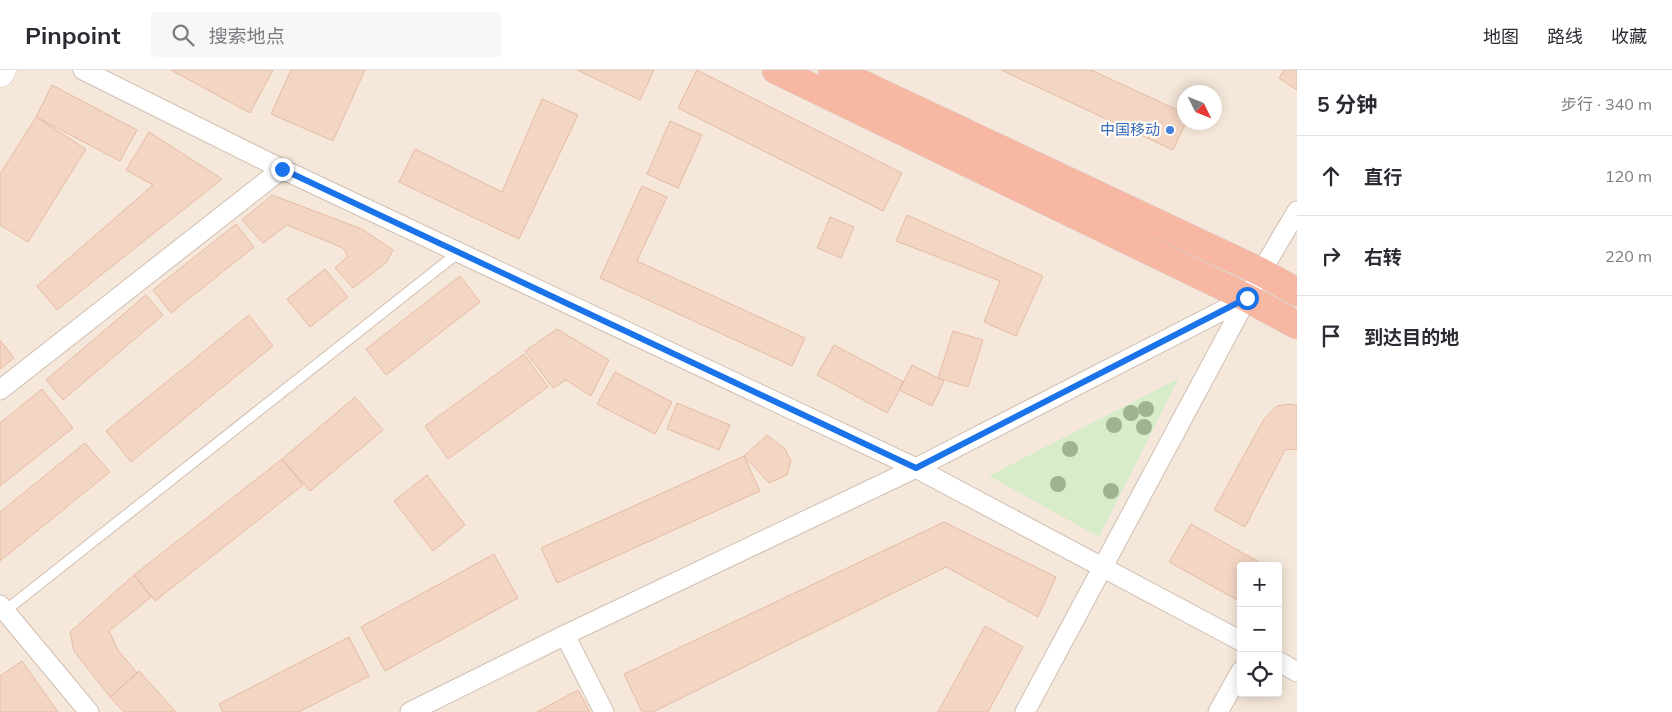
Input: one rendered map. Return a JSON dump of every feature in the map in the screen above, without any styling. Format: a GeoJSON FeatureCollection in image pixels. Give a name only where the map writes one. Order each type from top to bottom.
{"type":"FeatureCollection","features":[{"type":"Feature","properties":{"kind":"highway"},"geometry":{"type":"LineString","coordinates":[[776,70],[1247,298],[1297,325]]}},
{"type":"Feature","properties":{"kind":"highway"},"geometry":{"type":"LineString","coordinates":[[832,70],[1261,272],[1297,292]]}},
{"type":"Feature","properties":{"kind":"street"},"geometry":{"type":"LineString","coordinates":[[83,70],[282,169],[916,468],[1237,639]]}},
{"type":"Feature","properties":{"kind":"street"},"geometry":{"type":"LineString","coordinates":[[0,390],[282,169]]}},
{"type":"Feature","properties":{"kind":"street"},"geometry":{"type":"LineString","coordinates":[[1024,712],[1261,272],[1297,211]]}},
{"type":"Feature","properties":{"kind":"street"},"geometry":{"type":"LineString","coordinates":[[410,712],[916,468],[1247,298]]}},
{"type":"Feature","properties":{"kind":"street"},"geometry":{"type":"LineString","coordinates":[[2,608],[89,712]]}},
{"type":"Feature","properties":{"kind":"street"},"geometry":{"type":"LineString","coordinates":[[565,636],[604,712]]}},
{"type":"Feature","properties":{"kind":"street"},"geometry":{"type":"LineString","coordinates":[[1282,664],[1297,672]]}},
{"type":"Feature","properties":{"kind":"street"},"geometry":{"type":"LineString","coordinates":[[1218,712],[1237,678]]}},
{"type":"Feature","properties":{"kind":"lane"},"geometry":{"type":"LineString","coordinates":[[2,608],[459,252]]}},
{"type":"Feature","properties":{"kind":"shaded area"},"geometry":{"type":"Polygon","coordinates":[[[0,70],[1297,70],[1297,712],[0,712],[0,70]]]}},
{"type":"Feature","properties":{"kind":"green space"},"geometry":{"type":"Polygon","coordinates":[[[1179,378],[1099,537],[989,476],[1179,378]]]}},
{"type":"Feature","properties":{"kind":"building"},"geometry":{"type":"Polygon","coordinates":[[[171,70],[273,70],[250,113],[171,70]]]}},
{"type":"Feature","properties":{"kind":"building"},"geometry":{"type":"Polygon","coordinates":[[[291,70],[365,70],[333,141],[271,114],[291,70]]]}},
{"type":"Feature","properties":{"kind":"building"},"geometry":{"type":"Polygon","coordinates":[[[577,70],[654,70],[640,100],[577,70]]]}},
{"type":"Feature","properties":{"kind":"building"},"geometry":{"type":"Polygon","coordinates":[[[697,70],[902,173],[883,211],[678,108],[697,70]]]}},
{"type":"Feature","properties":{"kind":"building"},"geometry":{"type":"Polygon","coordinates":[[[1001,70],[1091,70],[1177,110],[1177,130],[1182,130],[1173,150],[1001,70]]]}},
{"type":"Feature","properties":{"kind":"building"},"geometry":{"type":"Polygon","coordinates":[[[1284,70],[1297,70],[1297,90],[1279,78],[1284,70]]]}},
{"type":"Feature","properties":{"kind":"building"},"geometry":{"type":"Polygon","coordinates":[[[52,85],[137,130],[120,161],[36,117],[52,85]]]}},
{"type":"Feature","properties":{"kind":"building"},"geometry":{"type":"Polygon","coordinates":[[[542,99],[578,115],[519,239],[399,182],[415,149],[502,192],[542,99]]]}},
{"type":"Feature","properties":{"kind":"building"},"geometry":{"type":"Polygon","coordinates":[[[36,117],[86,149],[28,242],[0,225],[0,174],[36,117]]]}},
{"type":"Feature","properties":{"kind":"building"},"geometry":{"type":"Polygon","coordinates":[[[670,121],[702,135],[678,188],[647,174],[670,121]]]}},
{"type":"Feature","properties":{"kind":"building"},"geometry":{"type":"Polygon","coordinates":[[[149,132],[222,179],[57,310],[37,286],[153,185],[126,170],[149,132]]]}},
{"type":"Feature","properties":{"kind":"building"},"geometry":{"type":"Polygon","coordinates":[[[642,186],[667,197],[637,261],[805,338],[792,366],[600,278],[642,186]]]}},
{"type":"Feature","properties":{"kind":"building"},"geometry":{"type":"Polygon","coordinates":[[[272,195],[362,229],[393,250],[386,263],[353,288],[335,268],[348,256],[343,248],[287,225],[263,243],[242,220],[272,195]]]}},
{"type":"Feature","properties":{"kind":"building"},"geometry":{"type":"Polygon","coordinates":[[[907,215],[1043,276],[1016,336],[984,322],[1000,281],[896,241],[907,215]]]}},
{"type":"Feature","properties":{"kind":"building"},"geometry":{"type":"Polygon","coordinates":[[[830,217],[854,227],[841,258],[817,248],[830,217]]]}},
{"type":"Feature","properties":{"kind":"building"},"geometry":{"type":"Polygon","coordinates":[[[236,224],[254,247],[171,313],[153,290],[236,224]]]}},
{"type":"Feature","properties":{"kind":"building"},"geometry":{"type":"Polygon","coordinates":[[[325,269],[348,297],[310,327],[287,299],[325,269]]]}},
{"type":"Feature","properties":{"kind":"building"},"geometry":{"type":"Polygon","coordinates":[[[460,276],[480,302],[386,375],[366,349],[460,276]]]}},
{"type":"Feature","properties":{"kind":"building"},"geometry":{"type":"Polygon","coordinates":[[[146,295],[163,315],[63,400],[46,380],[146,295]]]}},
{"type":"Feature","properties":{"kind":"building"},"geometry":{"type":"Polygon","coordinates":[[[249,315],[273,346],[131,462],[106,431],[249,315]]]}},
{"type":"Feature","properties":{"kind":"building"},"geometry":{"type":"Polygon","coordinates":[[[557,329],[609,360],[591,396],[566,380],[553,388],[525,351],[557,329]]]}},
{"type":"Feature","properties":{"kind":"building"},"geometry":{"type":"Polygon","coordinates":[[[953,331],[983,340],[968,387],[938,378],[953,331]]]}},
{"type":"Feature","properties":{"kind":"building"},"geometry":{"type":"Polygon","coordinates":[[[0,340],[14,358],[0,369],[0,340]]]}},
{"type":"Feature","properties":{"kind":"building"},"geometry":{"type":"Polygon","coordinates":[[[834,345],[904,382],[887,413],[817,375],[834,345]]]}},
{"type":"Feature","properties":{"kind":"building"},"geometry":{"type":"Polygon","coordinates":[[[524,354],[548,387],[448,459],[425,426],[524,354]]]}},
{"type":"Feature","properties":{"kind":"building"},"geometry":{"type":"Polygon","coordinates":[[[912,365],[944,381],[932,406],[899,390],[912,365]]]}},
{"type":"Feature","properties":{"kind":"building"},"geometry":{"type":"Polygon","coordinates":[[[615,372],[672,402],[655,434],[597,404],[615,372]]]}},
{"type":"Feature","properties":{"kind":"building"},"geometry":{"type":"Polygon","coordinates":[[[42,389],[73,428],[0,486],[0,423],[42,389]]]}},
{"type":"Feature","properties":{"kind":"building"},"geometry":{"type":"Polygon","coordinates":[[[355,397],[383,430],[310,491],[282,459],[355,397]]]}},
{"type":"Feature","properties":{"kind":"building"},"geometry":{"type":"Polygon","coordinates":[[[677,403],[730,425],[719,450],[667,429],[677,403]]]}},
{"type":"Feature","properties":{"kind":"building"},"geometry":{"type":"Polygon","coordinates":[[[1291,404],[1297,406],[1297,449],[1285,450],[1245,527],[1214,510],[1264,419],[1277,406],[1291,404]]]}},
{"type":"Feature","properties":{"kind":"building"},"geometry":{"type":"Polygon","coordinates":[[[767,435],[785,449],[791,461],[787,475],[769,483],[744,456],[767,435]]]}},
{"type":"Feature","properties":{"kind":"building"},"geometry":{"type":"Polygon","coordinates":[[[85,443],[110,472],[0,561],[0,512],[85,443]]]}},
{"type":"Feature","properties":{"kind":"building"},"geometry":{"type":"Polygon","coordinates":[[[744,456],[760,491],[557,583],[541,548],[744,456]]]}},
{"type":"Feature","properties":{"kind":"building"},"geometry":{"type":"Polygon","coordinates":[[[282,459],[303,485],[155,601],[134,575],[282,459]]]}},
{"type":"Feature","properties":{"kind":"building"},"geometry":{"type":"Polygon","coordinates":[[[427,475],[465,525],[433,551],[394,501],[427,475]]]}},
{"type":"Feature","properties":{"kind":"building"},"geometry":{"type":"Polygon","coordinates":[[[944,522],[1056,577],[1038,617],[946,567],[653,712],[642,712],[624,674],[944,522]]]}},
{"type":"Feature","properties":{"kind":"building"},"geometry":{"type":"Polygon","coordinates":[[[1191,524],[1259,562],[1237,562],[1237,600],[1169,562],[1191,524]]]}},
{"type":"Feature","properties":{"kind":"building"},"geometry":{"type":"Polygon","coordinates":[[[494,554],[518,598],[385,671],[361,627],[494,554]]]}},
{"type":"Feature","properties":{"kind":"building"},"geometry":{"type":"Polygon","coordinates":[[[134,575],[151,597],[109,631],[118,650],[137,673],[110,697],[74,651],[70,632],[134,575]]]}},
{"type":"Feature","properties":{"kind":"building"},"geometry":{"type":"Polygon","coordinates":[[[985,626],[1023,647],[988,712],[938,712],[985,626]]]}},
{"type":"Feature","properties":{"kind":"building"},"geometry":{"type":"Polygon","coordinates":[[[349,637],[369,676],[299,712],[223,712],[219,704],[349,637]]]}},
{"type":"Feature","properties":{"kind":"building"},"geometry":{"type":"Polygon","coordinates":[[[22,661],[58,712],[0,712],[0,676],[22,661]]]}},
{"type":"Feature","properties":{"kind":"building"},"geometry":{"type":"Polygon","coordinates":[[[139,671],[176,712],[124,712],[110,697],[139,671]]]}},
{"type":"Feature","properties":{"kind":"building"},"geometry":{"type":"Polygon","coordinates":[[[578,690],[590,712],[537,712],[578,690]]]}},
{"type":"Feature","properties":{"kind":"place","name":"中国移动"},"geometry":{"type":"Point","coordinates":[1170,130]}},
{"type":"Feature","properties":{"kind":"route"},"geometry":{"type":"LineString","coordinates":[[282,169],[916,468],[1247,298]]}}]}
